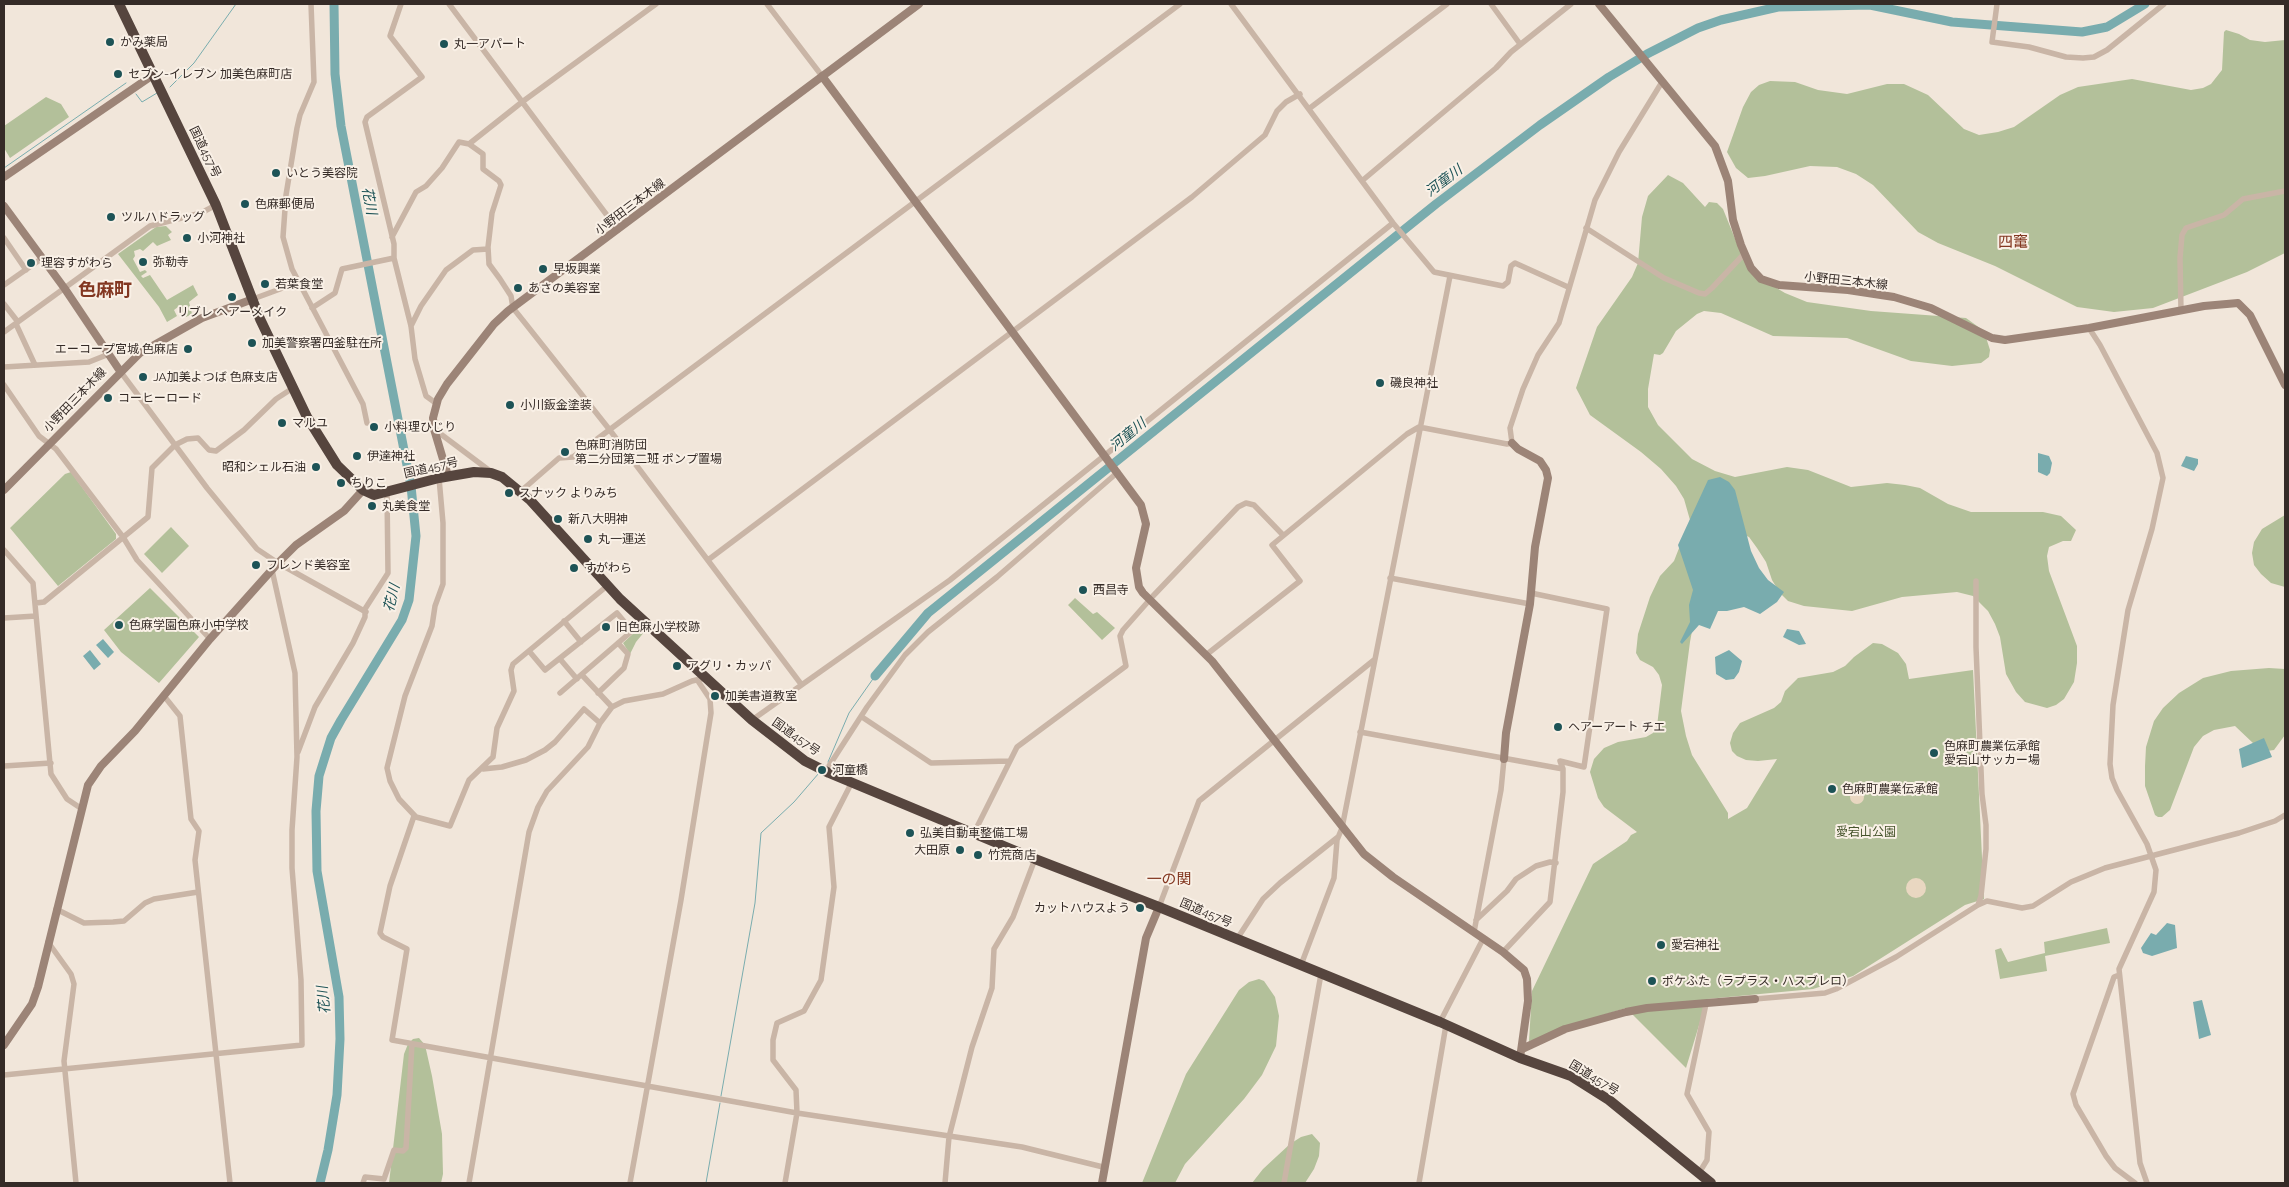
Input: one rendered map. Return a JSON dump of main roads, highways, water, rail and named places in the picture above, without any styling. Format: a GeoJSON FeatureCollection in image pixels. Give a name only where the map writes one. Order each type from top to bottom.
{"type":"FeatureCollection","features":[{"type":"Feature","properties":{"kind":"highway","name":"国道457号"},"geometry":{"type":"LineString","coordinates":[[119,4],[216,205],[253,299],[293,388],[321,443],[343,472],[364,490],[374,495],[443,477],[474,472],[491,473],[502,478],[521,491],[607,586],[702,679],[805,760],[828,773],[1035,859],[1521,1053],[1571,1076],[1609,1100],[1711,1183]]}},
{"type":"Feature","properties":{"kind":"water"},"geometry":{"type":"Polygon","coordinates":[[[2038,453],[2049,456],[2052,463],[2050,473],[2047,476],[2038,472],[2038,453]]]}},
{"type":"Feature","properties":{"kind":"water"},"geometry":{"type":"Polygon","coordinates":[[[2186,456],[2198,459],[2198,464],[2194,471],[2181,466],[2186,456]]]}},
{"type":"Feature","properties":{"kind":"water"},"geometry":{"type":"Polygon","coordinates":[[[1720,477],[1729,482],[1735,490],[1751,551],[1759,568],[1768,580],[1784,592],[1777,602],[1760,614],[1744,607],[1718,611],[1710,629],[1699,625],[1682,644],[1680,642],[1690,622],[1689,605],[1693,590],[1678,545],[1708,480],[1720,477]]]}},
{"type":"Feature","properties":{"kind":"water"},"geometry":{"type":"Polygon","coordinates":[[[1787,629],[1799,631],[1806,644],[1799,645],[1783,637],[1787,629]]]}},
{"type":"Feature","properties":{"kind":"water"},"geometry":{"type":"Polygon","coordinates":[[[103,639],[114,652],[108,658],[96,645],[103,639]]]}},
{"type":"Feature","properties":{"kind":"water"},"geometry":{"type":"Polygon","coordinates":[[[90,650],[101,664],[94,670],[83,656],[90,650]]]}},
{"type":"Feature","properties":{"kind":"water"},"geometry":{"type":"Polygon","coordinates":[[[1729,650],[1742,661],[1739,672],[1734,679],[1726,680],[1716,674],[1715,657],[1729,650]]]}},
{"type":"Feature","properties":{"kind":"water"},"geometry":{"type":"Polygon","coordinates":[[[2264,738],[2272,757],[2242,768],[2239,749],[2264,738]]]}},
{"type":"Feature","properties":{"kind":"water"},"geometry":{"type":"Polygon","coordinates":[[[2167,923],[2175,925],[2177,948],[2152,956],[2143,953],[2141,948],[2151,933],[2156,935],[2167,923]]]}},
{"type":"Feature","properties":{"kind":"water"},"geometry":{"type":"Polygon","coordinates":[[[2202,1000],[2211,1035],[2199,1039],[2193,1002],[2202,1000]]]}},
{"type":"Feature","properties":{"kind":"waterway"},"geometry":{"type":"LineString","coordinates":[[170,87],[194,63],[236,4]]}},
{"type":"Feature","properties":{"kind":"waterway","name":"花川"},"geometry":{"type":"LineString","coordinates":[[320,1183],[328,1150],[337,1095],[340,1039],[339,997],[317,871],[316,811],[319,776],[331,738],[402,620],[409,600],[416,536],[411,486],[341,126],[335,74],[334,4]]}},
{"type":"Feature","properties":{"kind":"waterway","name":"河童川"},"geometry":{"type":"LineString","coordinates":[[875,676],[928,613],[1436,204],[1540,125],[1609,77],[1647,54],[1698,28],[1721,20],[1778,7],[1870,5],[1952,22],[2082,32],[2107,27],[2145,4]]}},
{"type":"Feature","properties":{"kind":"waterway"},"geometry":{"type":"LineString","coordinates":[[4,168],[126,83]]}},
{"type":"Feature","properties":{"kind":"waterway"},"geometry":{"type":"LineString","coordinates":[[136,94],[142,102],[157,93]]}},
{"type":"Feature","properties":{"kind":"waterway"},"geometry":{"type":"LineString","coordinates":[[828,762],[849,713],[875,676]]}},
{"type":"Feature","properties":{"kind":"waterway"},"geometry":{"type":"LineString","coordinates":[[721,1096],[755,903],[761,833],[794,802],[819,773]]}},
{"type":"Feature","properties":{"kind":"waterway"},"geometry":{"type":"LineString","coordinates":[[706,1183],[720,1103]]}},
{"type":"Feature","properties":{"kind":"place","name":"かみ薬局"},"geometry":{"type":"Point","coordinates":[110,42]}},
{"type":"Feature","properties":{"kind":"place","name":"丸一アパート"},"geometry":{"type":"Point","coordinates":[444,44]}},
{"type":"Feature","properties":{"kind":"place","name":"セブン-イレブン 加美色麻町店"},"geometry":{"type":"Point","coordinates":[118,74]}},
{"type":"Feature","properties":{"kind":"place","name":"いとう美容院"},"geometry":{"type":"Point","coordinates":[276,173]}},
{"type":"Feature","properties":{"kind":"place","name":"色麻郵便局"},"geometry":{"type":"Point","coordinates":[245,204]}},
{"type":"Feature","properties":{"kind":"place","name":"ツルハドラッグ"},"geometry":{"type":"Point","coordinates":[111,217]}},
{"type":"Feature","properties":{"kind":"place","name":"小河神社"},"geometry":{"type":"Point","coordinates":[187,238]}},
{"type":"Feature","properties":{"kind":"place","name":"弥勒寺"},"geometry":{"type":"Point","coordinates":[143,262]}},
{"type":"Feature","properties":{"kind":"place","name":"理容すがわら"},"geometry":{"type":"Point","coordinates":[31,263]}},
{"type":"Feature","properties":{"kind":"place","name":"早坂興業"},"geometry":{"type":"Point","coordinates":[543,269]}},
{"type":"Feature","properties":{"kind":"place","name":"若葉食堂"},"geometry":{"type":"Point","coordinates":[265,284]}},
{"type":"Feature","properties":{"kind":"place","name":"あさの美容室"},"geometry":{"type":"Point","coordinates":[518,288]}},
{"type":"Feature","properties":{"kind":"place","name":"リブレ ヘアーメイク"},"geometry":{"type":"Point","coordinates":[232,297]}},
{"type":"Feature","properties":{"kind":"place","name":"加美警察署四釜駐在所"},"geometry":{"type":"Point","coordinates":[252,343]}},
{"type":"Feature","properties":{"kind":"place","name":"エーコープ宮城 色麻店"},"geometry":{"type":"Point","coordinates":[188,349]}},
{"type":"Feature","properties":{"kind":"place","name":"JA加美よつば 色麻支店"},"geometry":{"type":"Point","coordinates":[143,377]}},
{"type":"Feature","properties":{"kind":"place","name":"磯良神社"},"geometry":{"type":"Point","coordinates":[1380,383]}},
{"type":"Feature","properties":{"kind":"place","name":"コーヒーロード"},"geometry":{"type":"Point","coordinates":[108,398]}},
{"type":"Feature","properties":{"kind":"place","name":"小川鈑金塗装"},"geometry":{"type":"Point","coordinates":[510,405]}},
{"type":"Feature","properties":{"kind":"place","name":"マルユ"},"geometry":{"type":"Point","coordinates":[282,423]}},
{"type":"Feature","properties":{"kind":"place","name":"小料理ひじり"},"geometry":{"type":"Point","coordinates":[374,427]}},
{"type":"Feature","properties":{"kind":"place","name":"色麻町消防団 第二分団第二班 ポンプ置場"},"geometry":{"type":"Point","coordinates":[565,452]}},
{"type":"Feature","properties":{"kind":"place","name":"伊達神社"},"geometry":{"type":"Point","coordinates":[357,456]}},
{"type":"Feature","properties":{"kind":"place","name":"昭和シェル石油"},"geometry":{"type":"Point","coordinates":[316,467]}},
{"type":"Feature","properties":{"kind":"place","name":"ちりこ"},"geometry":{"type":"Point","coordinates":[341,483]}},
{"type":"Feature","properties":{"kind":"place","name":"スナック よりみち"},"geometry":{"type":"Point","coordinates":[509,493]}},
{"type":"Feature","properties":{"kind":"place","name":"丸美食堂"},"geometry":{"type":"Point","coordinates":[372,506]}},
{"type":"Feature","properties":{"kind":"place","name":"新八大明神"},"geometry":{"type":"Point","coordinates":[558,519]}},
{"type":"Feature","properties":{"kind":"place","name":"丸一運送"},"geometry":{"type":"Point","coordinates":[588,539]}},
{"type":"Feature","properties":{"kind":"place","name":"フレンド美容室"},"geometry":{"type":"Point","coordinates":[256,565]}},
{"type":"Feature","properties":{"kind":"place","name":"すがわら"},"geometry":{"type":"Point","coordinates":[574,568]}},
{"type":"Feature","properties":{"kind":"place","name":"西昌寺"},"geometry":{"type":"Point","coordinates":[1083,590]}},
{"type":"Feature","properties":{"kind":"place","name":"色麻学園色麻小中学校"},"geometry":{"type":"Point","coordinates":[119,625]}},
{"type":"Feature","properties":{"kind":"place","name":"旧色麻小学校跡"},"geometry":{"type":"Point","coordinates":[606,627]}},
{"type":"Feature","properties":{"kind":"place","name":"アグリ・カッパ"},"geometry":{"type":"Point","coordinates":[677,666]}},
{"type":"Feature","properties":{"kind":"place","name":"加美書道教室"},"geometry":{"type":"Point","coordinates":[715,696]}},
{"type":"Feature","properties":{"kind":"place","name":"ヘアーアート チエ"},"geometry":{"type":"Point","coordinates":[1558,727]}},
{"type":"Feature","properties":{"kind":"place","name":"色麻町農業伝承館 愛宕山サッカー場"},"geometry":{"type":"Point","coordinates":[1934,753]}},
{"type":"Feature","properties":{"kind":"place","name":"河童橋"},"geometry":{"type":"Point","coordinates":[822,770]}},
{"type":"Feature","properties":{"kind":"place","name":"色麻町農業伝承館"},"geometry":{"type":"Point","coordinates":[1832,789]}},
{"type":"Feature","properties":{"kind":"place","name":"弘美自動車整備工場"},"geometry":{"type":"Point","coordinates":[910,833]}},
{"type":"Feature","properties":{"kind":"place","name":"大田原"},"geometry":{"type":"Point","coordinates":[960,850]}},
{"type":"Feature","properties":{"kind":"place","name":"竹荒商店"},"geometry":{"type":"Point","coordinates":[978,855]}},
{"type":"Feature","properties":{"kind":"place","name":"カットハウスよう"},"geometry":{"type":"Point","coordinates":[1140,908]}},
{"type":"Feature","properties":{"kind":"place","name":"愛宕神社"},"geometry":{"type":"Point","coordinates":[1661,945]}},
{"type":"Feature","properties":{"kind":"place","name":"ポケふた（ラプラス・ハスブレロ）"},"geometry":{"type":"Point","coordinates":[1652,981]}},
{"type":"Feature","properties":{"kind":"district","name":"四竃"},"geometry":{"type":"Point","coordinates":[2013,242]}},
{"type":"Feature","properties":{"kind":"district","name":"色麻町"},"geometry":{"type":"Point","coordinates":[105,291]}},
{"type":"Feature","properties":{"kind":"district","name":"一の関"},"geometry":{"type":"Point","coordinates":[1169,879]}},
{"type":"Feature","properties":{"kind":"park label","name":"愛宕山公園"},"geometry":{"type":"Point","coordinates":[1866,832]}}]}
